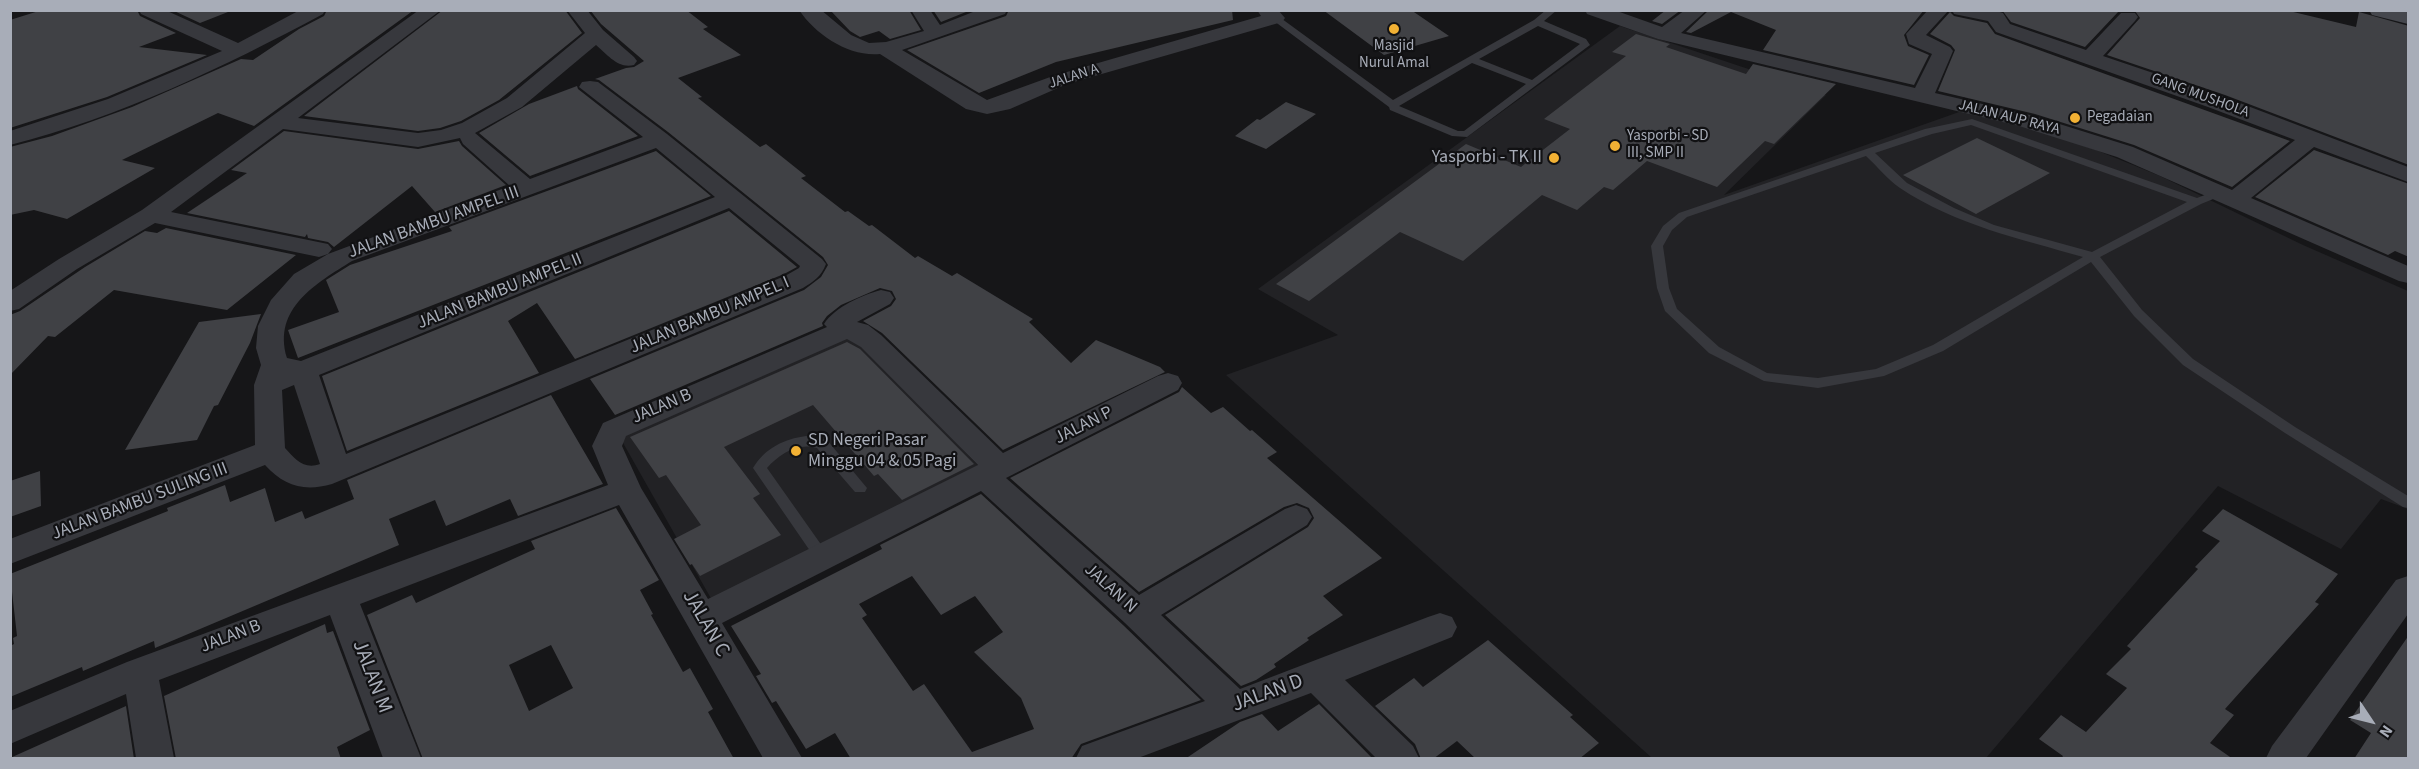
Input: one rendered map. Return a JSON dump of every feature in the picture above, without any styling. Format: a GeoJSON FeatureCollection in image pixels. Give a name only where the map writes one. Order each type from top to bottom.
{"type":"FeatureCollection","features":[{"type":"Feature","properties":{"kind":"street"},"geometry":{"type":"LineString","coordinates":[[148,10],[239,51]]}},
{"type":"Feature","properties":{"kind":"street"},"geometry":{"type":"LineString","coordinates":[[10,138],[116,104],[239,51],[316,10]]}},
{"type":"Feature","properties":{"kind":"street"},"geometry":{"type":"LineString","coordinates":[[10,303],[68,264],[151,215],[432,10]]}},
{"type":"Feature","properties":{"kind":"street"},"geometry":{"type":"LineString","coordinates":[[576,10],[596,34],[627,61]]}},
{"type":"Feature","properties":{"kind":"street"},"geometry":{"type":"LineString","coordinates":[[808,10],[854,46],[865,49],[886,49],[998,10]]}},
{"type":"Feature","properties":{"kind":"street"},"geometry":{"type":"LineString","coordinates":[[920,10],[935,32]]}},
{"type":"Feature","properties":{"kind":"street","name":"JALAN AUP RAYA"},"geometry":{"type":"LineString","coordinates":[[1594,10],[1665,35],[2026,121],[2092,141],[2125,152],[2409,275]]}},
{"type":"Feature","properties":{"kind":"street"},"geometry":{"type":"LineString","coordinates":[[1665,35],[1698,10]]}},
{"type":"Feature","properties":{"kind":"street"},"geometry":{"type":"LineString","coordinates":[[1922,97],[1943,51],[1916,40],[1916,34],[1940,10]]}},
{"type":"Feature","properties":{"kind":"street"},"geometry":{"type":"LineString","coordinates":[[1961,10],[2000,14]]}},
{"type":"Feature","properties":{"kind":"street"},"geometry":{"type":"LineString","coordinates":[[2380,10],[2409,17]]}},
{"type":"Feature","properties":{"kind":"street","name":"JALAN A"},"geometry":{"type":"LineString","coordinates":[[886,49],[974,104],[994,106],[1068,78],[1271,14]]}},
{"type":"Feature","properties":{"kind":"street","name":"GANG MUSHOLA"},"geometry":{"type":"LineString","coordinates":[[2000,14],[1999,25],[2003,28],[2091,57],[2409,175]]}},
{"type":"Feature","properties":{"kind":"street"},"geometry":{"type":"LineString","coordinates":[[2091,57],[2128,16]]}},
{"type":"Feature","properties":{"kind":"street"},"geometry":{"type":"LineString","coordinates":[[277,122],[418,140],[441,138],[466,131],[500,114],[596,34]]}},
{"type":"Feature","properties":{"kind":"street","name":"JALAN BAMBU AMPEL I"},"geometry":{"type":"LineString","coordinates":[[270,451],[286,469],[302,478],[310,479],[337,470],[794,282],[810,272],[813,264],[659,139],[590,87]]}},
{"type":"Feature","properties":{"kind":"street"},"geometry":{"type":"LineString","coordinates":[[2227,196],[2312,138]]}},
{"type":"Feature","properties":{"kind":"street"},"geometry":{"type":"LineString","coordinates":[[471,139],[527,188]]}},
{"type":"Feature","properties":{"kind":"street","name":"JALAN BAMBU AMPEL III"},"geometry":{"type":"LineString","coordinates":[[282,374],[270,348],[272,326],[280,306],[303,280],[343,256],[659,139]]}},
{"type":"Feature","properties":{"kind":"street","name":"JALAN BAMBU AMPEL II"},"geometry":{"type":"LineString","coordinates":[[282,374],[731,199]]}},
{"type":"Feature","properties":{"kind":"street"},"geometry":{"type":"LineString","coordinates":[[151,215],[319,249]]}},
{"type":"Feature","properties":{"kind":"street"},"geometry":{"type":"LineString","coordinates":[[702,618],[992,472],[864,335],[852,330],[844,330],[838,324],[841,320],[881,298]]}},
{"type":"Feature","properties":{"kind":"street","name":"JALAN B"},"geometry":{"type":"LineString","coordinates":[[10,728],[140,672],[626,490],[607,446],[614,430],[623,424],[844,330]]}},
{"type":"Feature","properties":{"kind":"street"},"geometry":{"type":"LineString","coordinates":[[270,451],[282,374]]}},
{"type":"Feature","properties":{"kind":"street"},"geometry":{"type":"LineString","coordinates":[[282,374],[337,470]]}},
{"type":"Feature","properties":{"kind":"street","name":"JALAN P"},"geometry":{"type":"LineString","coordinates":[[992,472],[1168,383]]}},
{"type":"Feature","properties":{"kind":"street","name":"JALAN BAMBU SULING III"},"geometry":{"type":"LineString","coordinates":[[10,552],[270,451]]}},
{"type":"Feature","properties":{"kind":"street","name":"JALAN N"},"geometry":{"type":"LineString","coordinates":[[992,472],[1234,706]]}},
{"type":"Feature","properties":{"kind":"street","name":"JALAN C"},"geometry":{"type":"LineString","coordinates":[[626,490],[783,759]]}},
{"type":"Feature","properties":{"kind":"street"},"geometry":{"type":"LineString","coordinates":[[1137,613],[1296,517]]}},
{"type":"Feature","properties":{"kind":"street"},"geometry":{"type":"LineString","coordinates":[[2285,759],[2409,589]]}},
{"type":"Feature","properties":{"kind":"street","name":"JALAN M"},"geometry":{"type":"LineString","coordinates":[[340,596],[402,759]]}},
{"type":"Feature","properties":{"kind":"street","name":"JALAN D"},"geometry":{"type":"LineString","coordinates":[[1095,759],[1317,676],[1440,627]]}},
{"type":"Feature","properties":{"kind":"street"},"geometry":{"type":"LineString","coordinates":[[140,672],[155,759]]}},
{"type":"Feature","properties":{"kind":"street"},"geometry":{"type":"LineString","coordinates":[[1317,676],[1400,759]]}},
{"type":"Feature","properties":{"kind":"lane"},"geometry":{"type":"LineString","coordinates":[[1394,105],[1537,22],[1553,10]]}},
{"type":"Feature","properties":{"kind":"lane"},"geometry":{"type":"LineString","coordinates":[[1271,14],[1394,105],[1396,109],[1462,135],[1585,45],[1583,41],[1537,22]]}},
{"type":"Feature","properties":{"kind":"lane"},"geometry":{"type":"LineString","coordinates":[[1472,59],[1534,84]]}},
{"type":"Feature","properties":{"kind":"lane"},"geometry":{"type":"LineString","coordinates":[[2197,202],[1972,122],[1929,132],[1683,215],[1667,228],[1658,246],[1663,288],[1671,311],[1714,350],[1764,377],[1818,383],[1879,373],[1938,348],[2093,256],[2197,202],[2227,196]]}},
{"type":"Feature","properties":{"kind":"lane"},"geometry":{"type":"LineString","coordinates":[[1868,152],[1903,185],[1950,210],[1990,226],[2093,256],[2138,313],[2188,362],[2290,430],[2409,503]]}},
{"type":"Feature","properties":{"kind":"lane"},"geometry":{"type":"LineString","coordinates":[[822,557],[760,468],[763,463],[784,448],[802,440],[814,440],[822,444],[860,488]]}},
{"type":"Feature","properties":{"kind":"shaded area"},"geometry":{"type":"Polygon","coordinates":[[[1620,26],[1826,95],[1724,195],[1962,111],[2043,132],[2096,150],[2160,176],[2303,245],[2408,291],[2408,509],[2381,499],[2341,549],[2218,486],[1986,758],[1652,758],[1226,375],[1338,335],[1258,289],[1620,26]]]}},
{"type":"Feature","properties":{"kind":"shaded area","name":"SD Negeri Pasar Minggu 04 & 05 Pagi"},"geometry":{"type":"Polygon","coordinates":[[[854,331],[980,468],[713,602],[618,434],[854,331]]]}},
{"type":"Feature","properties":{"kind":"building"},"geometry":{"type":"Polygon","coordinates":[[[42,10],[137,10],[140,16],[176,33],[139,47],[207,55],[107,97],[10,128],[10,20],[42,10]]]}},
{"type":"Feature","properties":{"kind":"building"},"geometry":{"type":"Polygon","coordinates":[[[172,10],[228,10],[228,12],[200,23],[172,10]]]}},
{"type":"Feature","properties":{"kind":"building"},"geometry":{"type":"Polygon","coordinates":[[[327,10],[414,10],[254,126],[218,113],[122,160],[155,168],[67,219],[34,210],[10,215],[10,147],[52,136],[132,107],[241,59],[253,60],[299,29],[324,16],[327,10]]]}},
{"type":"Feature","properties":{"kind":"building"},"geometry":{"type":"Polygon","coordinates":[[[443,10],[565,10],[582,33],[499,100],[461,121],[440,128],[418,131],[304,116],[443,10]]]}},
{"type":"Feature","properties":{"kind":"building"},"geometry":{"type":"Polygon","coordinates":[[[590,10],[686,10],[708,27],[703,29],[741,55],[678,78],[702,97],[698,98],[760,147],[766,144],[806,176],[801,178],[845,212],[848,211],[869,226],[872,225],[915,258],[918,256],[952,276],[957,273],[1033,319],[1029,322],[1071,363],[1096,340],[1160,367],[1165,372],[1003,450],[882,333],[863,321],[891,306],[896,299],[892,291],[880,288],[841,305],[827,316],[822,323],[823,326],[615,415],[590,379],[804,290],[821,277],[828,265],[823,257],[668,132],[595,79],[634,67],[644,61],[601,24],[590,10]]]}},
{"type":"Feature","properties":{"kind":"building"},"geometry":{"type":"Polygon","coordinates":[[[830,10],[909,10],[921,30],[890,39],[879,31],[860,37],[850,31],[830,10]]]}},
{"type":"Feature","properties":{"kind":"building"},"geometry":{"type":"Polygon","coordinates":[[[933,10],[971,10],[941,22],[933,10]]]}},
{"type":"Feature","properties":{"kind":"building"},"geometry":{"type":"Polygon","coordinates":[[[1009,10],[1232,10],[1233,20],[1056,62],[979,93],[907,50],[1006,16],[1009,10]]]}},
{"type":"Feature","properties":{"kind":"building","name":"Masjid Nurul Amal"},"geometry":{"type":"Polygon","coordinates":[[[1323,10],[1411,10],[1449,36],[1384,55],[1323,10]]]}},
{"type":"Feature","properties":{"kind":"building"},"geometry":{"type":"Polygon","coordinates":[[[1666,10],[1681,10],[1662,24],[1652,21],[1666,10]]]}},
{"type":"Feature","properties":{"kind":"building"},"geometry":{"type":"Polygon","coordinates":[[[1709,10],[1924,10],[1904,35],[1908,46],[1929,55],[1914,85],[1763,50],[1776,30],[1731,12],[1691,33],[1686,32],[1709,10]]]}},
{"type":"Feature","properties":{"kind":"building"},"geometry":{"type":"Polygon","coordinates":[[[2002,10],[2285,10],[2356,27],[2359,12],[2409,26],[2409,165],[2225,95],[2107,55],[2140,18],[2135,11],[2119,11],[2085,47],[2011,22],[2002,10]]]}},
{"type":"Feature","properties":{"kind":"building"},"geometry":{"type":"Polygon","coordinates":[[[1950,12],[1954,16],[1987,23],[1995,34],[2290,141],[2232,187],[2134,145],[2035,114],[1938,91],[1955,50],[1951,45],[1930,34],[1950,12]]]}},
{"type":"Feature","properties":{"kind":"building"},"geometry":{"type":"Polygon","coordinates":[[[1636,34],[1670,44],[1666,47],[1746,74],[1753,64],[1836,84],[1774,144],[1765,141],[1717,187],[1647,161],[1613,190],[1604,187],[1577,210],[1542,195],[1463,261],[1400,232],[1309,301],[1276,284],[1466,144],[1521,167],[1570,129],[1544,119],[1626,56],[1612,52],[1636,34]]]}},
{"type":"Feature","properties":{"kind":"building"},"geometry":{"type":"Polygon","coordinates":[[[577,86],[638,136],[530,176],[479,133],[529,104],[577,86]]]}},
{"type":"Feature","properties":{"kind":"building"},"geometry":{"type":"Polygon","coordinates":[[[1286,102],[1316,114],[1266,149],[1235,136],[1257,119],[1260,120],[1286,102]]]}},
{"type":"Feature","properties":{"kind":"building"},"geometry":{"type":"Polygon","coordinates":[[[284,131],[418,149],[459,141],[506,185],[435,212],[412,186],[334,247],[328,242],[308,238],[307,234],[305,237],[187,213],[247,173],[231,170],[284,131]]]}},
{"type":"Feature","properties":{"kind":"building"},"geometry":{"type":"Polygon","coordinates":[[[1977,138],[2050,173],[1976,214],[1903,175],[1977,138]]]}},
{"type":"Feature","properties":{"kind":"building"},"geometry":{"type":"Polygon","coordinates":[[[2314,150],[2409,184],[2409,257],[2395,251],[2388,255],[2255,197],[2314,150]]]}},
{"type":"Feature","properties":{"kind":"building"},"geometry":{"type":"Polygon","coordinates":[[[656,151],[711,196],[298,358],[288,330],[339,312],[326,280],[350,265],[452,231],[449,227],[656,151]]]}},
{"type":"Feature","properties":{"kind":"building"},"geometry":{"type":"Polygon","coordinates":[[[729,211],[797,267],[575,359],[537,303],[508,321],[539,373],[347,451],[322,376],[729,211]]]}},
{"type":"Feature","properties":{"kind":"building"},"geometry":{"type":"Polygon","coordinates":[[[166,228],[296,255],[227,310],[114,290],[55,337],[48,336],[10,375],[10,315],[20,311],[85,267],[145,231],[157,233],[166,228]]]}},
{"type":"Feature","properties":{"kind":"building"},"geometry":{"type":"Polygon","coordinates":[[[261,314],[250,343],[197,440],[125,450],[199,322],[261,314]]]}},
{"type":"Feature","properties":{"kind":"building"},"geometry":{"type":"Polygon","coordinates":[[[847,342],[860,349],[974,464],[902,500],[878,474],[874,476],[813,405],[724,447],[760,494],[753,498],[781,535],[700,576],[692,564],[690,565],[674,539],[701,525],[666,475],[659,478],[630,437],[847,342]]]}},
{"type":"Feature","properties":{"kind":"building"},"geometry":{"type":"Polygon","coordinates":[[[1182,387],[1211,413],[1223,407],[1250,431],[1252,430],[1277,452],[1267,458],[1382,558],[1323,596],[1343,615],[1307,638],[1309,640],[1274,664],[1276,667],[1256,680],[1241,686],[1165,615],[1308,527],[1314,518],[1309,508],[1297,503],[1284,507],[1139,592],[1010,478],[1179,392],[1182,387]]]}},
{"type":"Feature","properties":{"kind":"building"},"geometry":{"type":"Polygon","coordinates":[[[551,395],[603,484],[518,516],[510,499],[446,526],[435,500],[389,519],[399,545],[155,648],[154,641],[83,671],[82,667],[10,697],[10,646],[14,644],[13,638],[17,636],[10,574],[168,511],[167,508],[225,485],[230,502],[265,488],[275,522],[302,511],[305,519],[354,499],[347,480],[551,395]]]}},
{"type":"Feature","properties":{"kind":"building"},"geometry":{"type":"Polygon","coordinates":[[[40,471],[41,506],[10,517],[10,481],[40,471]]]}},
{"type":"Feature","properties":{"kind":"building"},"geometry":{"type":"Polygon","coordinates":[[[981,494],[1201,700],[1081,744],[1071,759],[851,759],[835,733],[806,749],[776,701],[772,703],[756,676],[761,674],[731,626],[882,549],[880,545],[981,494]],[[912,576],[859,604],[867,615],[862,618],[913,691],[924,684],[972,752],[1034,729],[1021,698],[974,652],[1003,632],[975,596],[941,615],[912,576]]]}},
{"type":"Feature","properties":{"kind":"building"},"geometry":{"type":"Polygon","coordinates":[[[616,508],[659,580],[640,590],[653,614],[651,615],[683,672],[690,668],[713,709],[708,712],[734,759],[423,759],[367,615],[412,595],[416,603],[535,549],[531,541],[616,508]],[[551,645],[509,665],[529,711],[573,688],[551,645]]]}},
{"type":"Feature","properties":{"kind":"building"},"geometry":{"type":"Polygon","coordinates":[[[2223,509],[2338,574],[2315,602],[2319,604],[2225,709],[2234,715],[2210,743],[2233,759],[2061,759],[2063,756],[2039,739],[2061,715],[2086,732],[2127,688],[2106,674],[2131,649],[2127,646],[2198,569],[2195,567],[2220,541],[2202,531],[2223,509]]]}},
{"type":"Feature","properties":{"kind":"building"},"geometry":{"type":"Polygon","coordinates":[[[325,624],[327,633],[333,631],[370,730],[337,747],[341,759],[176,759],[164,696],[325,624]]]}},
{"type":"Feature","properties":{"kind":"building"},"geometry":{"type":"Polygon","coordinates":[[[2409,635],[2409,759],[2354,759],[2371,733],[2350,720],[2409,635]]]}},
{"type":"Feature","properties":{"kind":"building"},"geometry":{"type":"Polygon","coordinates":[[[1488,640],[1573,715],[1570,717],[1599,743],[1579,759],[1476,759],[1457,741],[1433,759],[1421,759],[1415,744],[1375,706],[1414,678],[1423,687],[1488,640]]]}},
{"type":"Feature","properties":{"kind":"building"},"geometry":{"type":"Polygon","coordinates":[[[1319,704],[1373,759],[1185,759],[1240,722],[1262,714],[1278,731],[1319,704]]]}},
{"type":"Feature","properties":{"kind":"building"},"geometry":{"type":"Polygon","coordinates":[[[126,706],[134,759],[10,759],[10,758],[126,706]]]}},
{"type":"Feature","properties":{"kind":"place","name":"Masjid Nurul Amal"},"geometry":{"type":"Point","coordinates":[1394,29]}},
{"type":"Feature","properties":{"kind":"place","name":"Pegadaian"},"geometry":{"type":"Point","coordinates":[2075,118]}},
{"type":"Feature","properties":{"kind":"place","name":"Yasporbi - SD III, SMP II"},"geometry":{"type":"Point","coordinates":[1615,146]}},
{"type":"Feature","properties":{"kind":"place","name":"Yasporbi - TK II"},"geometry":{"type":"Point","coordinates":[1554,158]}},
{"type":"Feature","properties":{"kind":"place","name":"SD Negeri Pasar Minggu 04 & 05 Pagi"},"geometry":{"type":"Point","coordinates":[796,451]}}]}
